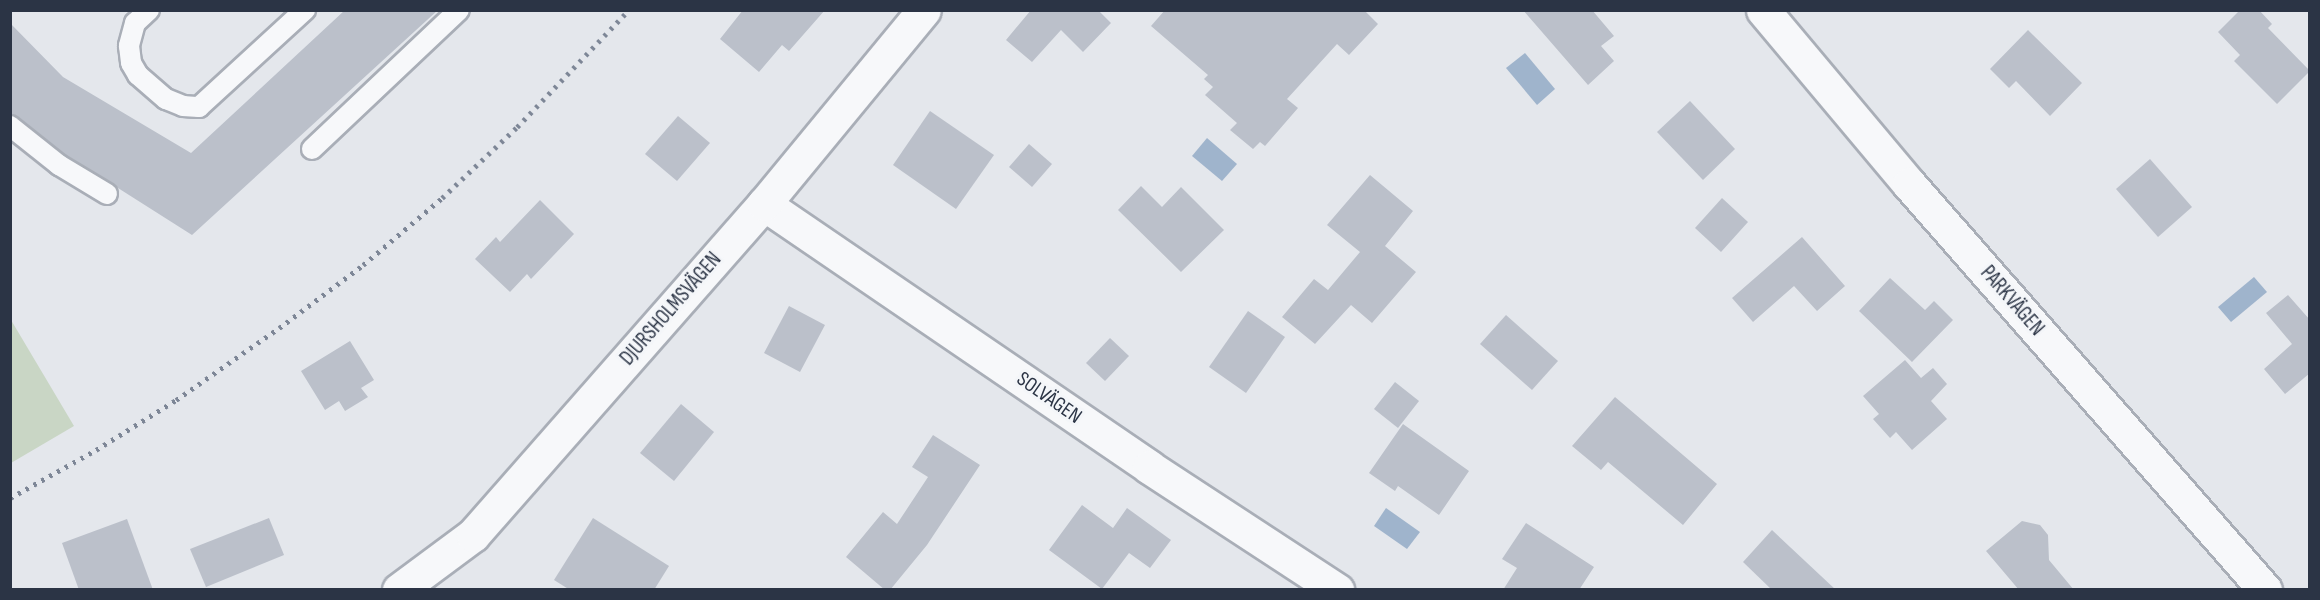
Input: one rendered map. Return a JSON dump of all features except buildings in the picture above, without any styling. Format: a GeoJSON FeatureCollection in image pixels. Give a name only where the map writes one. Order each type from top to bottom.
{"type":"FeatureCollection","features":[{"type":"Feature","properties":{"kind":"street","name":"DJURSHOLMSVÄGEN"},"geometry":{"type":"LineString","coordinates":[[399,590],[473,535],[764,204],[924,10]]}},
{"type":"Feature","properties":{"kind":"street","name":"PARKVÄGEN"},"geometry":{"type":"LineString","coordinates":[[1763,10],[1917,192],[2265,590]]}},
{"type":"Feature","properties":{"kind":"street","name":"SOLVÄGEN"},"geometry":{"type":"LineString","coordinates":[[764,204],[1149,467],[1337,590]]}},
{"type":"Feature","properties":{"kind":"lane"},"geometry":{"type":"LineString","coordinates":[[149,10],[135,22],[129,46],[131,63],[138,75],[166,99],[183,106],[199,107],[305,10]]}},
{"type":"Feature","properties":{"kind":"lane"},"geometry":{"type":"LineString","coordinates":[[312,149],[459,10]]}},
{"type":"Feature","properties":{"kind":"lane"},"geometry":{"type":"LineString","coordinates":[[10,126],[59,165],[107,195]]}},
{"type":"Feature","properties":{"kind":"green space"},"geometry":{"type":"Polygon","coordinates":[[[11,320],[74,426],[10,463],[11,320]]]}},
{"type":"Feature","properties":{"kind":"water"},"geometry":{"type":"Polygon","coordinates":[[[1525,53],[1555,89],[1537,105],[1506,68],[1525,53]]]}},
{"type":"Feature","properties":{"kind":"water"},"geometry":{"type":"Polygon","coordinates":[[[1207,138],[1237,164],[1222,181],[1192,156],[1207,138]]]}},
{"type":"Feature","properties":{"kind":"water"},"geometry":{"type":"Polygon","coordinates":[[[2254,277],[2267,292],[2231,322],[2218,307],[2254,277]]]}},
{"type":"Feature","properties":{"kind":"water"},"geometry":{"type":"Polygon","coordinates":[[[1386,508],[1420,532],[1407,549],[1374,526],[1386,508]]]}},
{"type":"Feature","properties":{"kind":"railway"},"geometry":{"type":"LineString","coordinates":[[10,498],[96,450],[176,400],[279,328],[363,265],[442,198],[517,127],[629,10]]}}]}
